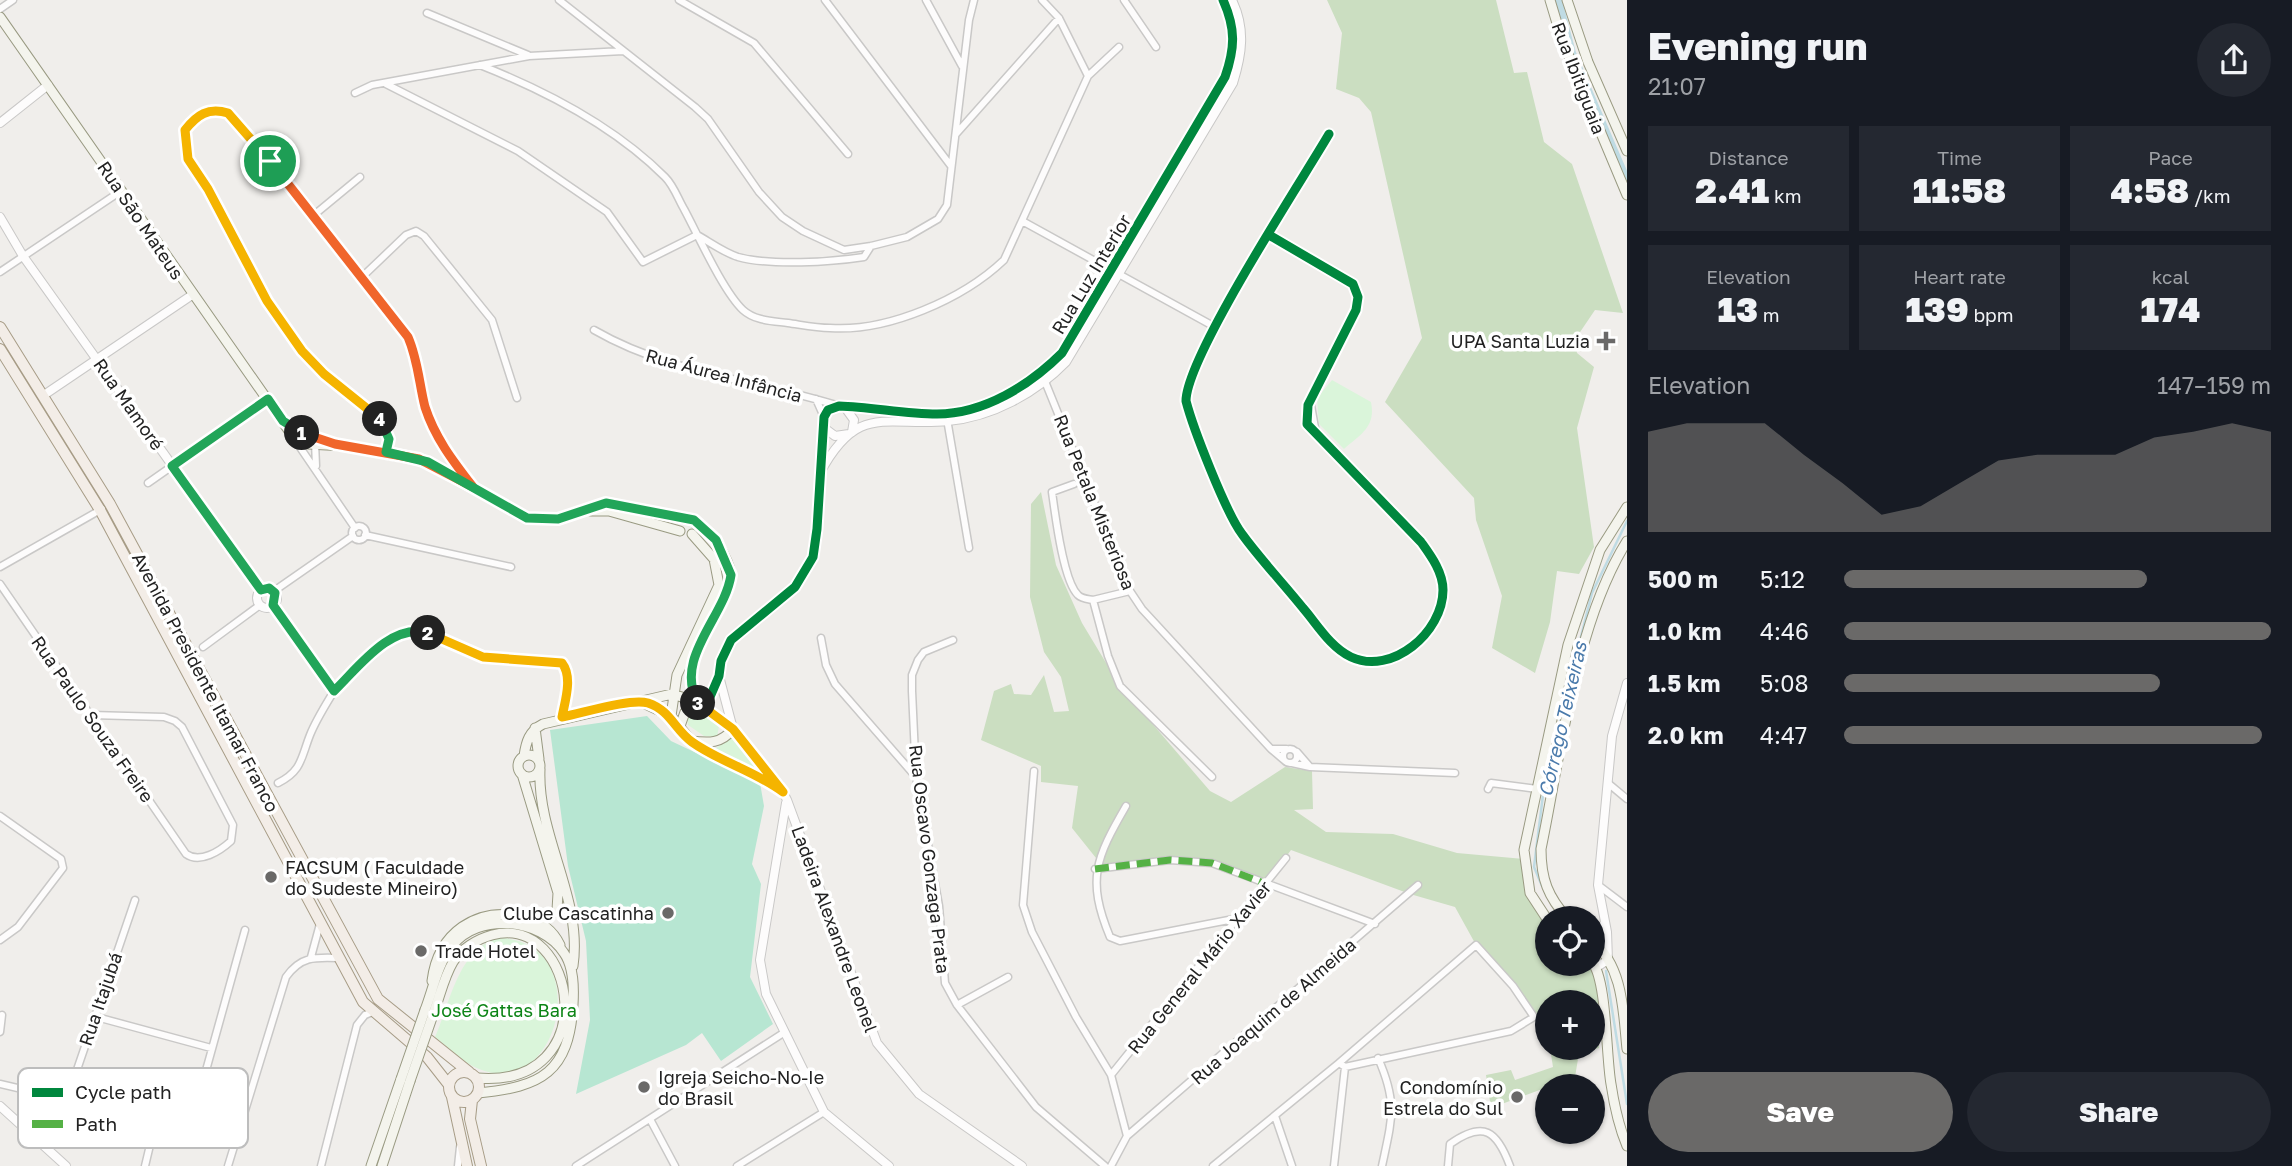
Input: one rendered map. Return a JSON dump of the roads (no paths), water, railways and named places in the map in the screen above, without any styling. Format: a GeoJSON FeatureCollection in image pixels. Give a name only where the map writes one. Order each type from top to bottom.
{"type":"FeatureCollection","features":[{"type":"Feature","properties":{"kind":"main road","name":"Rua Ibitiguaia"},"geometry":{"type":"LineString","coordinates":[[1550,0],[1562,40],[1627,195]]}},
{"type":"Feature","properties":{"kind":"main road","name":"Rua Ibitiguaia"},"geometry":{"type":"LineString","coordinates":[[1567,0],[1588,62],[1627,151]]}},
{"type":"Feature","properties":{"kind":"main road","name":"Rua São Mateus"},"geometry":{"type":"LineString","coordinates":[[0,17],[293,438]]}},
{"type":"Feature","properties":{"kind":"main road","name":"Avenida Presidente Itamar Franco"},"geometry":{"type":"LineString","coordinates":[[0,327],[44,395],[377,999],[473,1075]]}},
{"type":"Feature","properties":{"kind":"main road","name":"Avenida Presidente Itamar Franco"},"geometry":{"type":"LineString","coordinates":[[0,349],[105,507],[363,1002],[427,1057],[449,1084]]}},
{"type":"Feature","properties":{"kind":"main road"},"geometry":{"type":"LineString","coordinates":[[7,359],[14,363],[33,393],[40,397],[44,395]]}},
{"type":"Feature","properties":{"kind":"main road"},"geometry":{"type":"LineString","coordinates":[[283,421],[315,442]]}},
{"type":"Feature","properties":{"kind":"main road"},"geometry":{"type":"LineString","coordinates":[[293,438],[386,452],[428,462],[527,518],[550,520],[606,503],[685,519],[713,559],[719,585],[677,675],[672,694],[671,716]]}},
{"type":"Feature","properties":{"kind":"main road"},"geometry":{"type":"LineString","coordinates":[[1538,906],[1530,893],[1524,865],[1537,789],[1568,645],[1600,550],[1627,507]]}},
{"type":"Feature","properties":{"kind":"main road"},"geometry":{"type":"LineString","coordinates":[[579,512],[609,511],[680,531],[685,535],[694,529]]}},
{"type":"Feature","properties":{"kind":"main road"},"geometry":{"type":"LineString","coordinates":[[680,531],[685,519]]}},
{"type":"Feature","properties":{"kind":"main road"},"geometry":{"type":"LineString","coordinates":[[679,729],[685,712],[698,702],[691,685],[692,670],[705,629],[731,575],[716,540],[694,529]]}},
{"type":"Feature","properties":{"kind":"main road"},"geometry":{"type":"LineString","coordinates":[[1556,906],[1550,899],[1543,878],[1541,849],[1583,655],[1601,594],[1627,541]]}},
{"type":"Feature","properties":{"kind":"main road"},"geometry":{"type":"LineString","coordinates":[[654,698],[677,675]]}},
{"type":"Feature","properties":{"kind":"main road"},"geometry":{"type":"LineString","coordinates":[[538,923],[557,910],[558,893],[519,765],[527,740],[535,728],[562,717],[672,694]]}},
{"type":"Feature","properties":{"kind":"main road","name":"Ladeira Alexandre Leonel"},"geometry":{"type":"LineString","coordinates":[[672,694],[698,702],[733,729]]}},
{"type":"Feature","properties":{"kind":"main road"},"geometry":{"type":"LineString","coordinates":[[640,702],[671,716],[691,741],[719,741],[733,729]]}},
{"type":"Feature","properties":{"kind":"main road"},"geometry":{"type":"LineString","coordinates":[[452,1097],[459,1102],[538,1080],[557,1066],[570,1041],[574,921],[541,801],[535,728]]}},
{"type":"Feature","properties":{"kind":"main road"},"geometry":{"type":"LineString","coordinates":[[524,756],[533,755],[539,764]]}},
{"type":"Feature","properties":{"kind":"main road"},"geometry":{"type":"LineString","coordinates":[[522,775],[533,776],[539,764]]}},
{"type":"Feature","properties":{"kind":"main road"},"geometry":{"type":"LineString","coordinates":[[429,1011],[438,955],[462,926],[481,916],[502,913],[538,923],[556,936],[572,972]]}},
{"type":"Feature","properties":{"kind":"main road"},"geometry":{"type":"LineString","coordinates":[[430,997],[452,945],[479,926],[499,923],[523,926],[563,950]]}},
{"type":"Feature","properties":{"kind":"main road"},"geometry":{"type":"LineString","coordinates":[[382,1166],[429,1011],[452,965],[466,948],[480,939],[506,933],[524,937],[543,948],[556,963],[563,982],[563,1022],[551,1053],[543,1063],[520,1076],[456,1074],[449,1084],[467,1166]]}},
{"type":"Feature","properties":{"kind":"main road"},"geometry":{"type":"LineString","coordinates":[[1605,957],[1622,993],[1627,1049]]}},
{"type":"Feature","properties":{"kind":"main road"},"geometry":{"type":"LineString","coordinates":[[1597,976],[1611,1083],[1627,1146]]}},
{"type":"Feature","properties":{"kind":"main road"},"geometry":{"type":"LineString","coordinates":[[473,1075],[475,1097],[471,1127],[481,1166]]}},
{"type":"Feature","properties":{"kind":"main road"},"geometry":{"type":"LineString","coordinates":[[371,1166],[406,1080]]}},
{"type":"Feature","properties":{"kind":"street"},"geometry":{"type":"LineString","coordinates":[[0,9],[13,0]]}},
{"type":"Feature","properties":{"kind":"street"},"geometry":{"type":"LineString","coordinates":[[559,0],[708,120],[759,192],[782,217],[803,231],[844,250],[907,237],[938,219],[947,205],[974,0]]}},
{"type":"Feature","properties":{"kind":"street"},"geometry":{"type":"LineString","coordinates":[[679,0],[754,43],[848,154]]}},
{"type":"Feature","properties":{"kind":"street"},"geometry":{"type":"LineString","coordinates":[[825,0],[951,166]]}},
{"type":"Feature","properties":{"kind":"street"},"geometry":{"type":"LineString","coordinates":[[926,0],[963,68]]}},
{"type":"Feature","properties":{"kind":"street"},"geometry":{"type":"LineString","coordinates":[[1042,0],[1059,18],[1088,76]]}},
{"type":"Feature","properties":{"kind":"street"},"geometry":{"type":"LineString","coordinates":[[1124,0],[1156,47]]}},
{"type":"Feature","properties":{"kind":"street","name":"Rua Luz Interior"},"geometry":{"type":"LineString","coordinates":[[850,433],[891,419],[977,415],[1046,383],[1066,362],[1225,78],[1235,40],[1234,28],[1223,0]]}},
{"type":"Feature","properties":{"kind":"street","name":"Rua Luz Interior"},"geometry":{"type":"LineString","coordinates":[[841,406],[947,417],[1002,397],[1042,374],[1062,353],[1233,83],[1242,55],[1242,30],[1232,0]]}},
{"type":"Feature","properties":{"kind":"street"},"geometry":{"type":"LineString","coordinates":[[427,13],[529,55]]}},
{"type":"Feature","properties":{"kind":"street"},"geometry":{"type":"LineString","coordinates":[[955,135],[1059,18]]}},
{"type":"Feature","properties":{"kind":"street"},"geometry":{"type":"LineString","coordinates":[[481,65],[519,80],[563,104],[640,153],[669,181],[744,311],[759,319],[833,329],[880,322],[956,298],[982,281],[1004,260],[1024,222],[1088,76],[1119,47]]}},
{"type":"Feature","properties":{"kind":"street"},"geometry":{"type":"LineString","coordinates":[[355,93],[372,85],[529,55],[622,51]]}},
{"type":"Feature","properties":{"kind":"street"},"geometry":{"type":"LineString","coordinates":[[386,84],[518,151],[607,212],[643,262],[698,235]]}},
{"type":"Feature","properties":{"kind":"street"},"geometry":{"type":"LineString","coordinates":[[0,123],[48,85]]}},
{"type":"Feature","properties":{"kind":"street"},"geometry":{"type":"LineString","coordinates":[[386,452],[389,439],[379,417],[324,374],[302,351],[260,290],[208,189],[188,159],[185,130],[195,118],[208,111],[228,113],[314,215],[408,337],[415,353],[431,423],[447,454],[473,487]]}},
{"type":"Feature","properties":{"kind":"street"},"geometry":{"type":"LineString","coordinates":[[1269,235],[1353,284],[1358,297],[1356,310],[1310,400],[1307,424],[1421,542],[1435,561],[1443,587],[1437,619],[1414,644],[1397,656],[1381,662],[1365,662],[1335,647],[1240,532],[1186,401],[1191,379],[1215,327],[1269,235],[1329,134]]}},
{"type":"Feature","properties":{"kind":"street"},"geometry":{"type":"LineString","coordinates":[[314,215],[360,177]]}},
{"type":"Feature","properties":{"kind":"street"},"geometry":{"type":"LineString","coordinates":[[0,272],[121,191]]}},
{"type":"Feature","properties":{"kind":"street","name":"Rua Mamoré"},"geometry":{"type":"LineString","coordinates":[[0,217],[23,256],[261,590]]}},
{"type":"Feature","properties":{"kind":"street"},"geometry":{"type":"LineString","coordinates":[[1024,222],[1215,327]]}},
{"type":"Feature","properties":{"kind":"street"},"geometry":{"type":"LineString","coordinates":[[362,278],[406,234],[416,232],[424,236],[492,320],[517,398]]}},
{"type":"Feature","properties":{"kind":"street"},"geometry":{"type":"LineString","coordinates":[[698,235],[736,256],[761,261],[834,261],[864,257],[871,246]]}},
{"type":"Feature","properties":{"kind":"street"},"geometry":{"type":"LineString","coordinates":[[44,395],[192,295]]}},
{"type":"Feature","properties":{"kind":"street","name":"Rua Áurea Infância"},"geometry":{"type":"LineString","coordinates":[[594,330],[621,345],[684,368],[841,406]]}},
{"type":"Feature","properties":{"kind":"street","name":"Rua Petala Misteriosa"},"geometry":{"type":"LineString","coordinates":[[1042,374],[1130,591],[1142,609],[1271,749],[1288,762]]}},
{"type":"Feature","properties":{"kind":"street"},"geometry":{"type":"LineString","coordinates":[[148,483],[268,399]]}},
{"type":"Feature","properties":{"kind":"street","name":"Rua Áurea Infância"},"geometry":{"type":"LineString","coordinates":[[816,399],[824,418]]}},
{"type":"Feature","properties":{"kind":"street"},"geometry":{"type":"LineString","coordinates":[[698,702],[710,697],[719,676],[721,661],[737,632],[795,587],[806,573],[816,546],[819,476],[824,418],[828,410],[841,406],[854,420],[850,433],[819,476]]}},
{"type":"Feature","properties":{"kind":"street"},"geometry":{"type":"LineString","coordinates":[[947,417],[969,548]]}},
{"type":"Feature","properties":{"kind":"street"},"geometry":{"type":"LineString","coordinates":[[823,428],[835,436],[850,433]]}},
{"type":"Feature","properties":{"kind":"street"},"geometry":{"type":"LineString","coordinates":[[260,605],[257,598],[261,590],[274,591],[353,536],[355,528],[293,438]]}},
{"type":"Feature","properties":{"kind":"street"},"geometry":{"type":"LineString","coordinates":[[315,442],[316,468]]}},
{"type":"Feature","properties":{"kind":"street"},"geometry":{"type":"LineString","coordinates":[[1074,484],[1052,492],[1058,538],[1073,587],[1078,595],[1093,600],[1130,591]]}},
{"type":"Feature","properties":{"kind":"street"},"geometry":{"type":"LineString","coordinates":[[0,567],[105,507]]}},
{"type":"Feature","properties":{"kind":"street"},"geometry":{"type":"LineString","coordinates":[[355,528],[363,528],[365,535]]}},
{"type":"Feature","properties":{"kind":"street"},"geometry":{"type":"LineString","coordinates":[[353,536],[358,540],[365,535],[510,567]]}},
{"type":"Feature","properties":{"kind":"street","name":"Rua Paulo Souza Freire"},"geometry":{"type":"LineString","coordinates":[[0,584],[186,854],[196,859],[202,858],[226,845],[233,833],[228,816],[182,727],[164,717],[91,715]]}},
{"type":"Feature","properties":{"kind":"street"},"geometry":{"type":"LineString","coordinates":[[273,605],[276,597],[274,591]]}},
{"type":"Feature","properties":{"kind":"street"},"geometry":{"type":"LineString","coordinates":[[1093,600],[1108,656],[1120,686],[1212,777]]}},
{"type":"Feature","properties":{"kind":"street"},"geometry":{"type":"LineString","coordinates":[[203,647],[260,605],[273,605]]}},
{"type":"Feature","properties":{"kind":"street"},"geometry":{"type":"LineString","coordinates":[[273,605],[334,691]]}},
{"type":"Feature","properties":{"kind":"street"},"geometry":{"type":"LineString","coordinates":[[278,783],[290,777],[304,760],[309,737],[334,691],[385,643],[407,632],[425,631],[483,657],[562,663],[566,668],[568,683],[562,717]]}},
{"type":"Feature","properties":{"kind":"street"},"geometry":{"type":"LineString","coordinates":[[821,638],[826,665],[835,684],[916,777]]}},
{"type":"Feature","properties":{"kind":"street","name":"Rua Oscavo Gonzaga Prata"},"geometry":{"type":"LineString","coordinates":[[953,640],[924,652],[912,675],[916,777],[939,906],[946,983],[957,1005],[1036,1107],[1105,1166]]}},
{"type":"Feature","properties":{"kind":"street"},"geometry":{"type":"LineString","coordinates":[[719,676],[733,729]]}},
{"type":"Feature","properties":{"kind":"street"},"geometry":{"type":"LineString","coordinates":[[1601,906],[1598,885],[1615,717],[1627,683]]}},
{"type":"Feature","properties":{"kind":"street","name":"Ladeira Alexandre Leonel"},"geometry":{"type":"LineString","coordinates":[[733,729],[785,796],[877,1043],[919,1094],[1023,1166]]}},
{"type":"Feature","properties":{"kind":"street"},"geometry":{"type":"LineString","coordinates":[[691,741],[756,774],[785,796],[761,960],[766,994],[824,1112],[885,1165]]}},
{"type":"Feature","properties":{"kind":"street"},"geometry":{"type":"LineString","coordinates":[[1288,748],[1283,755],[1288,762],[1310,767],[1455,773]]}},
{"type":"Feature","properties":{"kind":"street"},"geometry":{"type":"LineString","coordinates":[[1271,749],[1288,748],[1296,752],[1310,767]]}},
{"type":"Feature","properties":{"kind":"street"},"geometry":{"type":"LineString","coordinates":[[1288,762],[1296,760],[1296,752]]}},
{"type":"Feature","properties":{"kind":"street"},"geometry":{"type":"LineString","coordinates":[[1034,771],[1023,905],[1045,956],[1111,1075],[1127,1136],[1111,1166]]}},
{"type":"Feature","properties":{"kind":"street"},"geometry":{"type":"LineString","coordinates":[[1488,789],[1491,783],[1537,789]]}},
{"type":"Feature","properties":{"kind":"street"},"geometry":{"type":"LineString","coordinates":[[1609,784],[1627,799]]}},
{"type":"Feature","properties":{"kind":"street"},"geometry":{"type":"LineString","coordinates":[[1126,806],[1102,848],[1095,869],[1095,892],[1110,937],[1119,941],[1239,918]]}},
{"type":"Feature","properties":{"kind":"street"},"geometry":{"type":"LineString","coordinates":[[0,817],[61,859],[63,868],[18,928],[0,940]]}},
{"type":"Feature","properties":{"kind":"street","name":"Rua General Mário Xavier"},"geometry":{"type":"LineString","coordinates":[[1111,1075],[1286,858]]}},
{"type":"Feature","properties":{"kind":"street"},"geometry":{"type":"LineString","coordinates":[[1095,869],[1170,860],[1212,863],[1375,923]]}},
{"type":"Feature","properties":{"kind":"street","name":"Rua Joaquim de Almeida"},"geometry":{"type":"LineString","coordinates":[[1127,1136],[1418,885]]}},
{"type":"Feature","properties":{"kind":"street"},"geometry":{"type":"LineString","coordinates":[[1598,885],[1627,907]]}},
{"type":"Feature","properties":{"kind":"street","name":"Rua Itajubá"},"geometry":{"type":"LineString","coordinates":[[77,1068],[135,900]]}},
{"type":"Feature","properties":{"kind":"street"},"geometry":{"type":"LineString","coordinates":[[310,957],[320,924]]}},
{"type":"Feature","properties":{"kind":"street"},"geometry":{"type":"LineString","coordinates":[[1605,927],[1608,960],[1605,961]]}},
{"type":"Feature","properties":{"kind":"street"},"geometry":{"type":"LineString","coordinates":[[206,1068],[245,930]]}},
{"type":"Feature","properties":{"kind":"street"},"geometry":{"type":"LineString","coordinates":[[1213,1166],[1342,1065],[1476,946],[1513,986],[1534,1017],[1511,1031],[1342,1065]]}},
{"type":"Feature","properties":{"kind":"street"},"geometry":{"type":"LineString","coordinates":[[248,1096],[280,991],[293,967],[310,957],[339,958]]}},
{"type":"Feature","properties":{"kind":"street"},"geometry":{"type":"LineString","coordinates":[[957,1005],[1008,977]]}},
{"type":"Feature","properties":{"kind":"street"},"geometry":{"type":"LineString","coordinates":[[321,1166],[357,1025],[365,1015],[372,1012]]}},
{"type":"Feature","properties":{"kind":"street"},"geometry":{"type":"LineString","coordinates":[[0,1032],[2,1015]]}},
{"type":"Feature","properties":{"kind":"street"},"geometry":{"type":"LineString","coordinates":[[93,1016],[211,1048]]}},
{"type":"Feature","properties":{"kind":"street"},"geometry":{"type":"LineString","coordinates":[[576,1166],[651,1121],[785,1032]]}},
{"type":"Feature","properties":{"kind":"street"},"geometry":{"type":"LineString","coordinates":[[1378,1058],[1388,1081],[1394,1108],[1382,1166]]}},
{"type":"Feature","properties":{"kind":"street"},"geometry":{"type":"LineString","coordinates":[[1334,1166],[1342,1065]]}},
{"type":"Feature","properties":{"kind":"street"},"geometry":{"type":"LineString","coordinates":[[0,1083],[18,1087]]}},
{"type":"Feature","properties":{"kind":"street"},"geometry":{"type":"LineString","coordinates":[[0,1106],[18,1122]]}},
{"type":"Feature","properties":{"kind":"street"},"geometry":{"type":"LineString","coordinates":[[737,1166],[824,1112]]}},
{"type":"Feature","properties":{"kind":"street"},"geometry":{"type":"LineString","coordinates":[[1275,1116],[1293,1166]]}},
{"type":"Feature","properties":{"kind":"street"},"geometry":{"type":"LineString","coordinates":[[651,1121],[675,1166]]}},
{"type":"Feature","properties":{"kind":"street"},"geometry":{"type":"LineString","coordinates":[[1448,1166],[1450,1144],[1470,1133],[1490,1133],[1501,1141],[1510,1166]]}},
{"type":"Feature","properties":{"kind":"street"},"geometry":{"type":"LineString","coordinates":[[458,1166],[461,1142]]}},
{"type":"Feature","properties":{"kind":"street"},"geometry":{"type":"LineString","coordinates":[[46,1148],[66,1166]]}},
{"type":"Feature","properties":{"kind":"street"},"geometry":{"type":"LineString","coordinates":[[145,1166],[149,1148]]}},
{"type":"Feature","properties":{"kind":"street"},"geometry":{"type":"LineString","coordinates":[[228,1166],[233,1148]]}},
{"type":"Feature","properties":{"kind":"waterway"},"geometry":{"type":"LineString","coordinates":[[1558,0],[1572,53],[1627,181]]}},
{"type":"Feature","properties":{"kind":"waterway","name":"Córrego Teixeiras"},"geometry":{"type":"LineString","coordinates":[[1542,886],[1534,867],[1543,795],[1592,593],[1627,521]]}},
{"type":"Feature","properties":{"kind":"waterway","name":"Córrego Teixeiras"},"geometry":{"type":"LineString","coordinates":[[1545,892],[1553,906]]}},
{"type":"Feature","properties":{"kind":"waterway","name":"Córrego Teixeiras"},"geometry":{"type":"LineString","coordinates":[[1606,971],[1627,1104]]}},
{"type":"Feature","properties":{"kind":"place","name":"UPA Santa Luzia"},"geometry":{"type":"Point","coordinates":[1606,341]}},
{"type":"Feature","properties":{"kind":"place","name":"FACSUM ( Faculdade do Sudeste Mineiro)"},"geometry":{"type":"Point","coordinates":[271,877]}},
{"type":"Feature","properties":{"kind":"place","name":"Clube Cascatinha"},"geometry":{"type":"Point","coordinates":[668,913]}},
{"type":"Feature","properties":{"kind":"place","name":"Trade Hotel"},"geometry":{"type":"Point","coordinates":[421,951]}},
{"type":"Feature","properties":{"kind":"place","name":"Igreja Seicho-No-Ie do Brasil"},"geometry":{"type":"Point","coordinates":[644,1087]}},
{"type":"Feature","properties":{"kind":"place","name":"Condomínio Estrela do Sul"},"geometry":{"type":"Point","coordinates":[1517,1097]}},
{"type":"Feature","properties":{"kind":"park label","name":"José Gattas Bara"},"geometry":{"type":"Point","coordinates":[504,1010]}}]}
